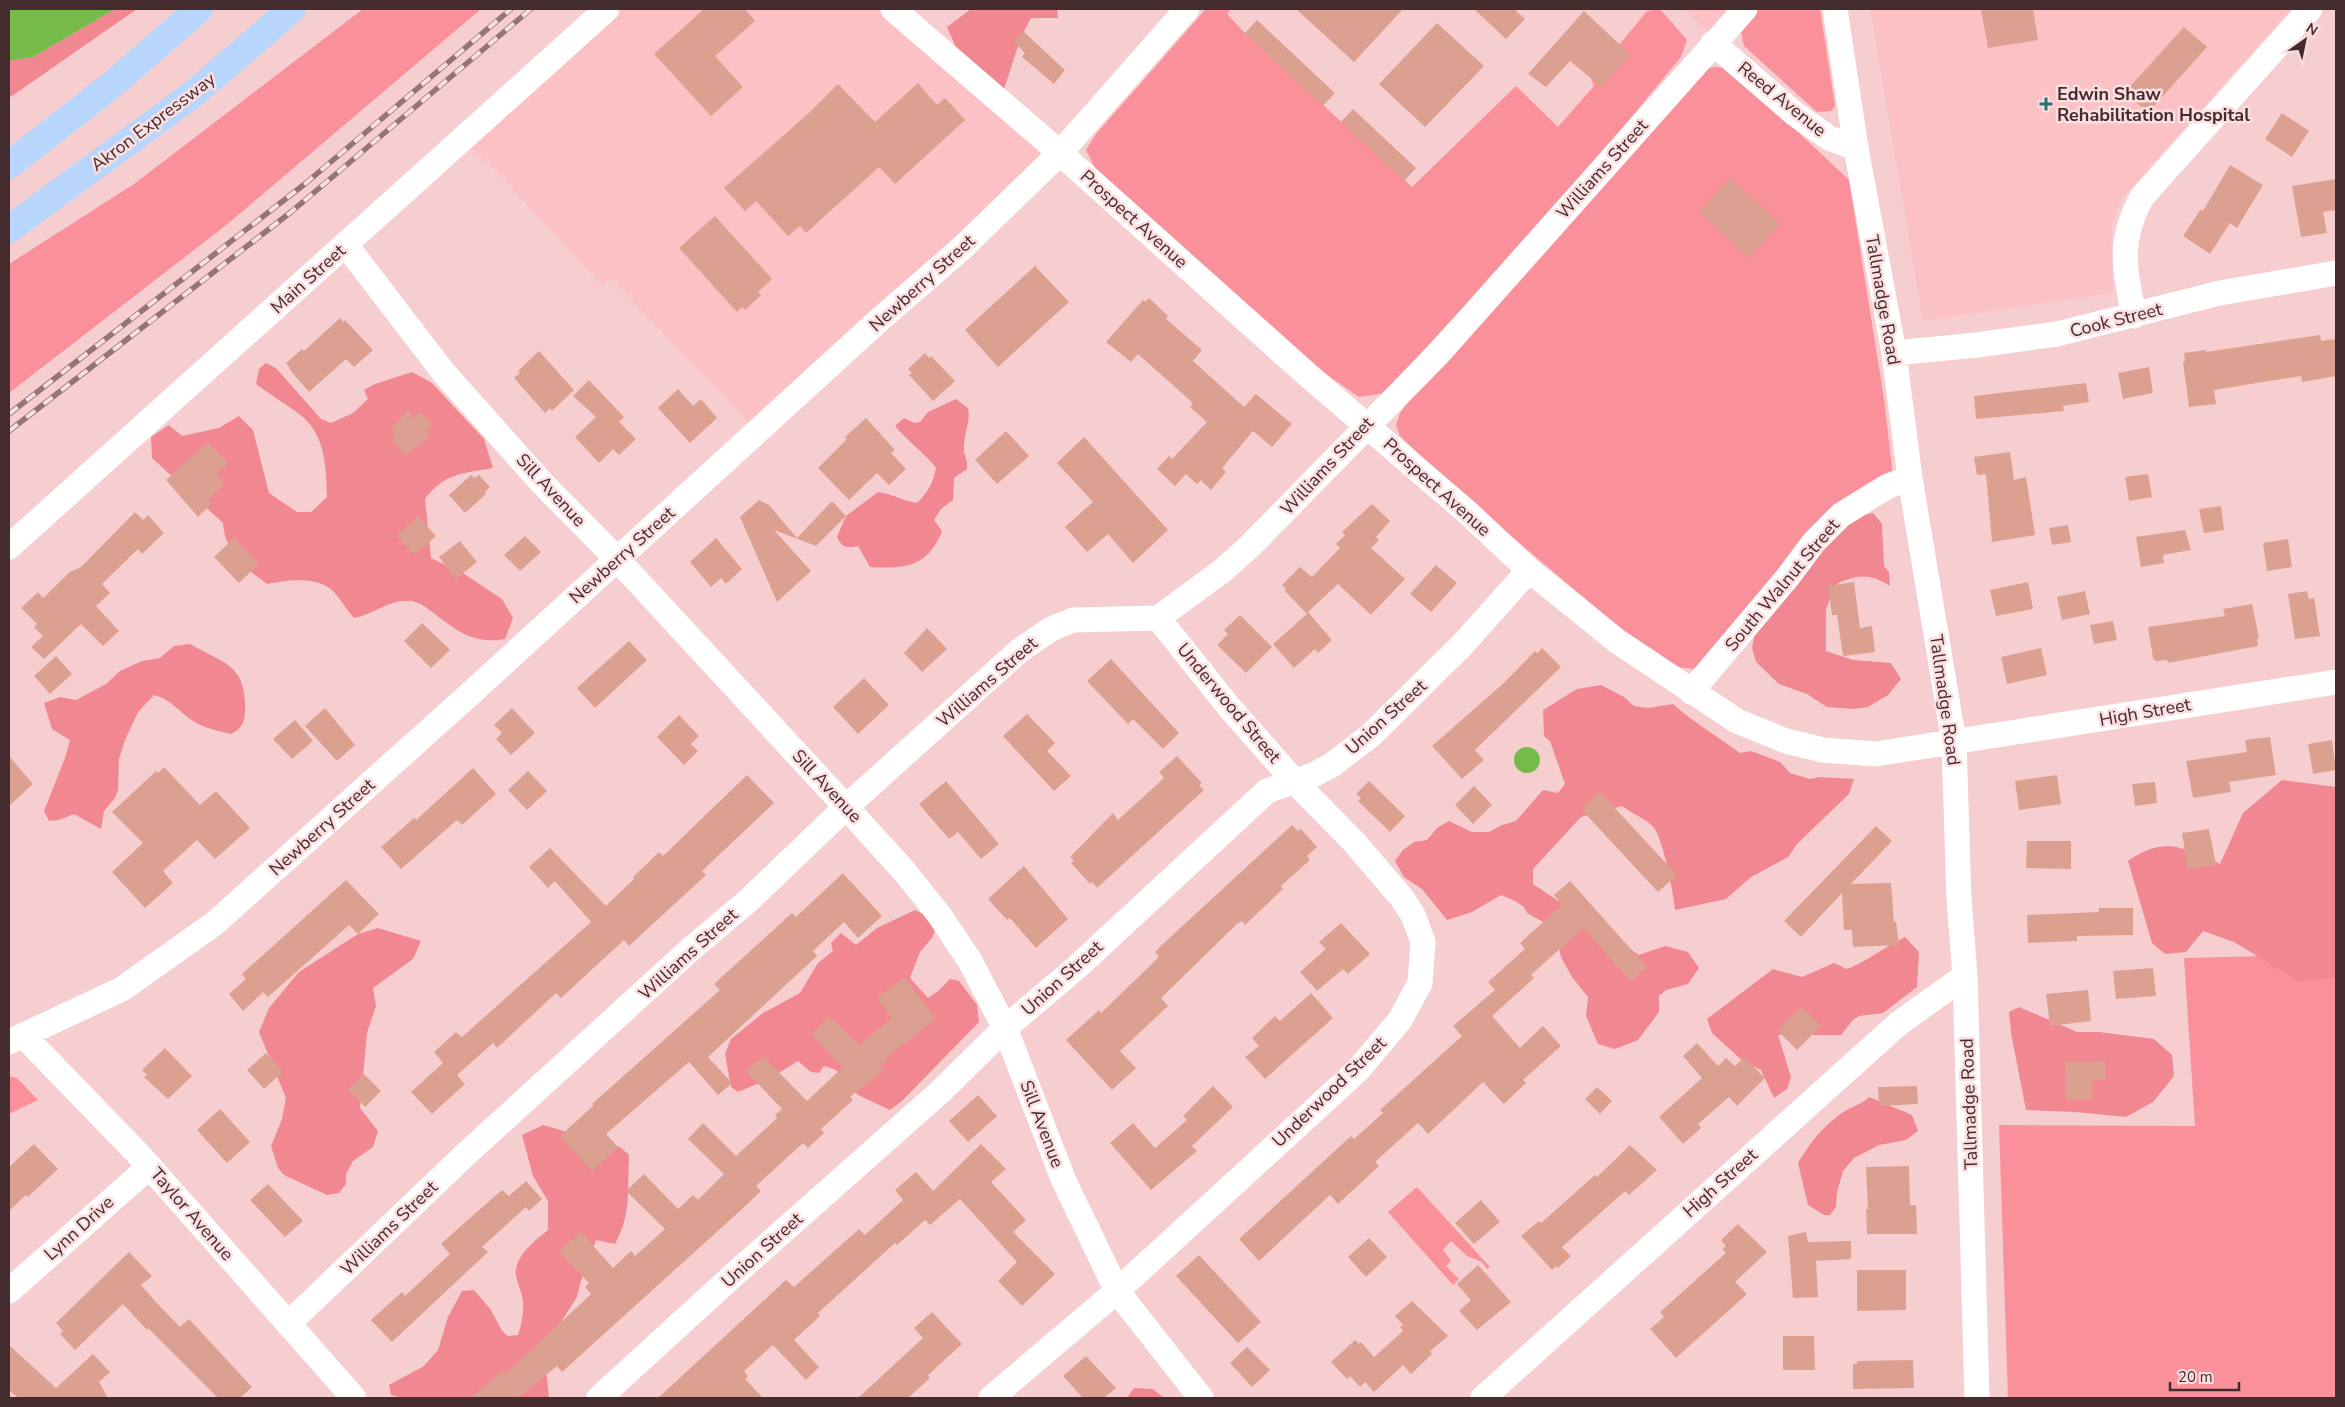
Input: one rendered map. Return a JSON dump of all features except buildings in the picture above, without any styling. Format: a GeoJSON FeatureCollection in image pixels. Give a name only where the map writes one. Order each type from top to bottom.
{"type":"FeatureCollection","features":[{"type":"Feature","properties":{"kind":"highway"},"geometry":{"type":"LineString","coordinates":[[9,165],[114,83],[199,9]]}},
{"type":"Feature","properties":{"kind":"highway","name":"Akron Expressway"},"geometry":{"type":"LineString","coordinates":[[9,229],[192,95],[292,9]]}},
{"type":"Feature","properties":{"kind":"highway"},"geometry":{"type":"LineString","coordinates":[[192,95],[309,9]]}},
{"type":"Feature","properties":{"kind":"street","name":"Main Street"},"geometry":{"type":"LineString","coordinates":[[9,547],[607,9]]}},
{"type":"Feature","properties":{"kind":"street","name":"Prospect Avenue"},"geometry":{"type":"LineString","coordinates":[[893,9],[1060,153],[1303,371],[1467,512],[1529,570],[1617,641],[1737,721],[1786,741],[1823,750],[1876,754],[1954,742]]}},
{"type":"Feature","properties":{"kind":"street","name":"Newberry Street"},"geometry":{"type":"LineString","coordinates":[[16,1039],[122,989],[215,923],[878,321],[962,248],[1060,153],[1187,9]]}},
{"type":"Feature","properties":{"kind":"street","name":"Williams Street"},"geometry":{"type":"LineString","coordinates":[[288,1324],[466,1154],[692,948],[749,900],[846,807],[1034,639],[1051,629],[1073,620],[1158,618],[1222,571],[1263,535],[1366,424],[1440,352],[1744,9]]}},
{"type":"Feature","properties":{"kind":"street","name":"Tallmadge Road"},"geometry":{"type":"LineString","coordinates":[[1835,9],[1856,148],[1894,353],[1910,478],[1954,742],[1959,899],[1965,976],[1977,1398]]}},
{"type":"Feature","properties":{"kind":"street"},"geometry":{"type":"LineString","coordinates":[[2134,316],[2124,266],[2124,248],[2126,230],[2142,198],[2310,9]]}},
{"type":"Feature","properties":{"kind":"street","name":"Reed Avenue"},"geometry":{"type":"LineString","coordinates":[[1713,43],[1795,114],[1829,138],[1856,148]]}},
{"type":"Feature","properties":{"kind":"street","name":"Sill Avenue"},"geometry":{"type":"LineString","coordinates":[[346,245],[444,373],[542,483],[617,559],[846,807],[905,872],[940,916],[970,962],[1005,1028],[1064,1182],[1117,1291],[1201,1398]]}},
{"type":"Feature","properties":{"kind":"street","name":"Cook Street"},"geometry":{"type":"LineString","coordinates":[[1894,353],[1977,345],[2057,334],[2220,293],[2336,274]]}},
{"type":"Feature","properties":{"kind":"street","name":"South Walnut Street"},"geometry":{"type":"LineString","coordinates":[[1691,692],[1787,578],[1814,542],[1841,515],[1888,486],[1910,478]]}},
{"type":"Feature","properties":{"kind":"street","name":"Union Street"},"geometry":{"type":"LineString","coordinates":[[599,1398],[738,1271],[940,1092],[1005,1028],[1076,968],[1267,791],[1296,783],[1332,765],[1385,723],[1462,644],[1529,570]]}},
{"type":"Feature","properties":{"kind":"street","name":"Underwood Street"},"geometry":{"type":"LineString","coordinates":[[991,1398],[1117,1291],[1358,1070],[1400,1020],[1420,983],[1423,942],[1413,915],[1384,876],[1296,783],[1229,707],[1158,618]]}},
{"type":"Feature","properties":{"kind":"street","name":"High Street"},"geometry":{"type":"LineString","coordinates":[[1954,742],[2336,682]]}},
{"type":"Feature","properties":{"kind":"street","name":"High Street"},"geometry":{"type":"LineString","coordinates":[[1483,1398],[1898,1024],[1965,976]]}},
{"type":"Feature","properties":{"kind":"street","name":"Taylor Avenue"},"geometry":{"type":"LineString","coordinates":[[16,1039],[149,1167],[354,1398]]}},
{"type":"Feature","properties":{"kind":"street","name":"Lynn Drive"},"geometry":{"type":"LineString","coordinates":[[9,1291],[149,1167]]}},
{"type":"Feature","properties":{"kind":"shaded area"},"geometry":{"type":"Polygon","coordinates":[[[9,9],[115,9],[33,57],[9,61],[9,9]]]}},
{"type":"Feature","properties":{"kind":"shaded area"},"geometry":{"type":"Polygon","coordinates":[[[115,9],[137,9],[9,98],[9,61],[33,57],[115,9]]]}},
{"type":"Feature","properties":{"kind":"shaded area"},"geometry":{"type":"Polygon","coordinates":[[[363,9],[481,9],[225,226],[9,393],[9,264],[134,184],[363,9]]]}},
{"type":"Feature","properties":{"kind":"shaded area"},"geometry":{"type":"Polygon","coordinates":[[[607,9],[893,9],[1060,153],[757,431],[611,278],[602,286],[497,172],[462,139],[607,9]]]}},
{"type":"Feature","properties":{"kind":"shaded area"},"geometry":{"type":"Polygon","coordinates":[[[971,9],[1057,9],[1058,18],[1031,18],[1021,37],[1004,89],[961,59],[947,27],[971,9]]]}},
{"type":"Feature","properties":{"kind":"shaded area"},"geometry":{"type":"Polygon","coordinates":[[[1206,9],[1231,9],[1227,14],[1245,33],[1412,187],[1516,86],[1558,127],[1594,86],[1591,79],[1647,11],[1660,9],[1687,40],[1681,57],[1540,224],[1384,393],[1359,397],[1326,374],[1095,168],[1086,150],[1096,134],[1206,9]]]}},
{"type":"Feature","properties":{"kind":"shaded area"},"geometry":{"type":"Polygon","coordinates":[[[1683,9],[1738,9],[1713,36],[1683,9]]]}},
{"type":"Feature","properties":{"kind":"shaded area"},"geometry":{"type":"Polygon","coordinates":[[[1759,9],[1820,9],[1835,106],[1831,111],[1817,112],[1744,46],[1741,31],[1759,9]]]}},
{"type":"Feature","properties":{"kind":"shaded area","name":"Edwin Shaw Rehabilitation Hospital"},"geometry":{"type":"Polygon","coordinates":[[[1870,9],[2291,9],[2121,199],[2111,228],[2113,293],[1923,321],[1870,9]]]}},
{"type":"Feature","properties":{"kind":"shaded area"},"geometry":{"type":"Polygon","coordinates":[[[1714,67],[1730,68],[1849,180],[1884,399],[1893,476],[1706,660],[1693,669],[1677,667],[1625,632],[1460,493],[1400,436],[1396,425],[1400,413],[1426,377],[1703,70],[1714,67]]]}},
{"type":"Feature","properties":{"kind":"shaded area"},"geometry":{"type":"Polygon","coordinates":[[[266,363],[276,368],[321,419],[331,423],[353,413],[368,399],[364,390],[375,384],[412,372],[432,383],[484,439],[493,468],[464,473],[447,479],[432,490],[425,499],[431,558],[466,575],[502,599],[513,618],[505,639],[485,640],[468,636],[452,627],[425,606],[412,601],[390,604],[354,618],[335,593],[325,586],[301,580],[267,584],[244,565],[227,542],[223,523],[152,458],[151,437],[169,425],[182,436],[219,428],[239,416],[253,430],[269,493],[297,512],[311,512],[327,497],[325,465],[321,445],[317,435],[304,418],[256,384],[259,369],[266,363]]]}},
{"type":"Feature","properties":{"kind":"shaded area"},"geometry":{"type":"Polygon","coordinates":[[[956,399],[968,408],[969,413],[964,444],[967,469],[954,478],[953,500],[941,509],[934,520],[942,531],[936,543],[930,552],[914,563],[894,567],[870,567],[858,546],[845,546],[837,537],[846,516],[878,492],[917,503],[921,499],[930,487],[936,468],[895,426],[904,418],[914,423],[920,422],[928,412],[956,399]]]}},
{"type":"Feature","properties":{"kind":"shaded area"},"geometry":{"type":"Polygon","coordinates":[[[1873,513],[1882,524],[1884,566],[1889,572],[1890,586],[1876,579],[1863,576],[1842,581],[1835,585],[1826,609],[1826,651],[1853,660],[1891,663],[1901,679],[1888,695],[1868,707],[1854,709],[1827,707],[1807,694],[1779,684],[1756,662],[1752,648],[1756,627],[1801,567],[1859,516],[1873,513]]]}},
{"type":"Feature","properties":{"kind":"shaded area"},"geometry":{"type":"Polygon","coordinates":[[[190,644],[222,661],[237,674],[244,694],[245,713],[240,727],[231,734],[206,727],[193,721],[165,699],[154,695],[138,712],[125,740],[119,759],[118,790],[115,798],[104,811],[101,829],[74,814],[59,820],[49,821],[44,811],[70,740],[52,729],[44,703],[60,697],[76,700],[106,684],[120,671],[142,661],[160,658],[174,646],[190,644]]]}},
{"type":"Feature","properties":{"kind":"shaded area"},"geometry":{"type":"Polygon","coordinates":[[[1601,685],[1624,697],[1634,706],[1648,708],[1673,704],[1740,753],[1751,751],[1780,762],[1790,773],[1810,779],[1820,777],[1854,779],[1849,794],[1797,844],[1788,857],[1751,877],[1726,899],[1675,910],[1668,868],[1661,843],[1654,828],[1622,806],[1581,817],[1533,869],[1533,884],[1639,955],[1665,946],[1688,952],[1699,968],[1688,984],[1666,990],[1659,996],[1659,1012],[1638,1040],[1615,1049],[1598,1044],[1586,1016],[1588,997],[1572,977],[1561,957],[1556,935],[1549,925],[1527,913],[1524,907],[1515,901],[1501,895],[1472,912],[1447,920],[1422,889],[1404,877],[1395,861],[1403,850],[1414,842],[1427,840],[1437,828],[1449,821],[1472,832],[1489,832],[1502,825],[1516,821],[1543,790],[1558,793],[1565,784],[1550,741],[1544,736],[1543,710],[1577,689],[1601,685]]]}},
{"type":"Feature","properties":{"kind":"shaded area"},"geometry":{"type":"Polygon","coordinates":[[[1527,747],[1536,751],[1540,760],[1536,769],[1527,773],[1518,769],[1514,760],[1518,751],[1527,747]]]}},
{"type":"Feature","properties":{"kind":"shaded area"},"geometry":{"type":"Polygon","coordinates":[[[2282,780],[2336,787],[2336,977],[2300,982],[2234,942],[2203,931],[2186,952],[2165,954],[2152,943],[2128,861],[2141,853],[2163,846],[2184,849],[2220,864],[2243,813],[2282,780]]]}},
{"type":"Feature","properties":{"kind":"shaded area"},"geometry":{"type":"Polygon","coordinates":[[[2336,872],[2336,1398],[2008,1398],[1999,1125],[2195,1126],[2184,958],[2266,956],[2336,872]]]}},
{"type":"Feature","properties":{"kind":"shaded area"},"geometry":{"type":"Polygon","coordinates":[[[915,910],[929,917],[935,930],[932,938],[920,952],[910,978],[928,998],[950,979],[959,981],[977,1005],[979,1022],[902,1101],[890,1110],[858,1095],[836,1070],[824,1066],[819,1073],[811,1072],[798,1061],[769,1079],[738,1092],[731,1087],[725,1054],[731,1039],[763,1013],[800,993],[818,963],[833,951],[831,943],[841,933],[856,945],[877,928],[915,910]]]}},
{"type":"Feature","properties":{"kind":"shaded area"},"geometry":{"type":"Polygon","coordinates":[[[378,928],[421,941],[413,959],[373,988],[376,1006],[367,1033],[360,1108],[378,1131],[373,1147],[353,1161],[346,1174],[346,1184],[339,1193],[327,1195],[284,1175],[278,1168],[271,1146],[282,1119],[286,1098],[259,1032],[269,1008],[299,972],[358,934],[378,928]]]}},
{"type":"Feature","properties":{"kind":"shaded area"},"geometry":{"type":"Polygon","coordinates":[[[1905,937],[1919,952],[1917,987],[1883,1013],[1859,1016],[1853,1020],[1841,1035],[1778,1035],[1791,1077],[1787,1089],[1774,1098],[1761,1070],[1744,1062],[1712,1033],[1707,1019],[1773,969],[1802,977],[1834,963],[1847,969],[1905,937]]]}},
{"type":"Feature","properties":{"kind":"shaded area"},"geometry":{"type":"Polygon","coordinates":[[[2019,1007],[2077,1032],[2099,1032],[2154,1039],[2172,1055],[2174,1076],[2153,1102],[2126,1117],[2026,1110],[2011,1033],[2009,1012],[2019,1007]]]}},
{"type":"Feature","properties":{"kind":"shaded area"},"geometry":{"type":"Polygon","coordinates":[[[9,1076],[17,1078],[38,1100],[9,1114],[9,1076]]]}},
{"type":"Feature","properties":{"kind":"shaded area"},"geometry":{"type":"Polygon","coordinates":[[[1869,1097],[1912,1115],[1918,1131],[1906,1140],[1879,1145],[1854,1158],[1843,1171],[1837,1192],[1836,1207],[1830,1215],[1824,1215],[1808,1205],[1798,1163],[1813,1140],[1830,1122],[1869,1097]]]}},
{"type":"Feature","properties":{"kind":"shaded area"},"geometry":{"type":"Polygon","coordinates":[[[543,1125],[620,1147],[629,1155],[628,1201],[620,1233],[615,1244],[596,1240],[577,1297],[544,1349],[549,1398],[403,1398],[391,1395],[389,1385],[424,1366],[438,1350],[448,1317],[462,1291],[474,1290],[491,1310],[502,1331],[508,1336],[518,1335],[521,1326],[523,1304],[517,1278],[517,1265],[526,1250],[548,1230],[548,1201],[533,1176],[522,1135],[543,1125]]]}},
{"type":"Feature","properties":{"kind":"shaded area"},"geometry":{"type":"Polygon","coordinates":[[[1417,1187],[1490,1267],[1487,1269],[1482,1262],[1467,1256],[1451,1241],[1443,1250],[1451,1261],[1446,1266],[1459,1279],[1453,1285],[1388,1212],[1417,1187]]]}},
{"type":"Feature","properties":{"kind":"shaded area"},"geometry":{"type":"Polygon","coordinates":[[[1134,1388],[1153,1389],[1164,1398],[1127,1398],[1134,1388]]]}},
{"type":"Feature","properties":{"kind":"railway"},"geometry":{"type":"LineString","coordinates":[[9,414],[306,183],[511,9]]}},
{"type":"Feature","properties":{"kind":"railway"},"geometry":{"type":"LineString","coordinates":[[9,431],[291,212],[531,9]]}},
{"type":"Feature","properties":{"kind":"place","name":"Edwin Shaw Rehabilitation Hospital"},"geometry":{"type":"Point","coordinates":[2046,104]}}]}
